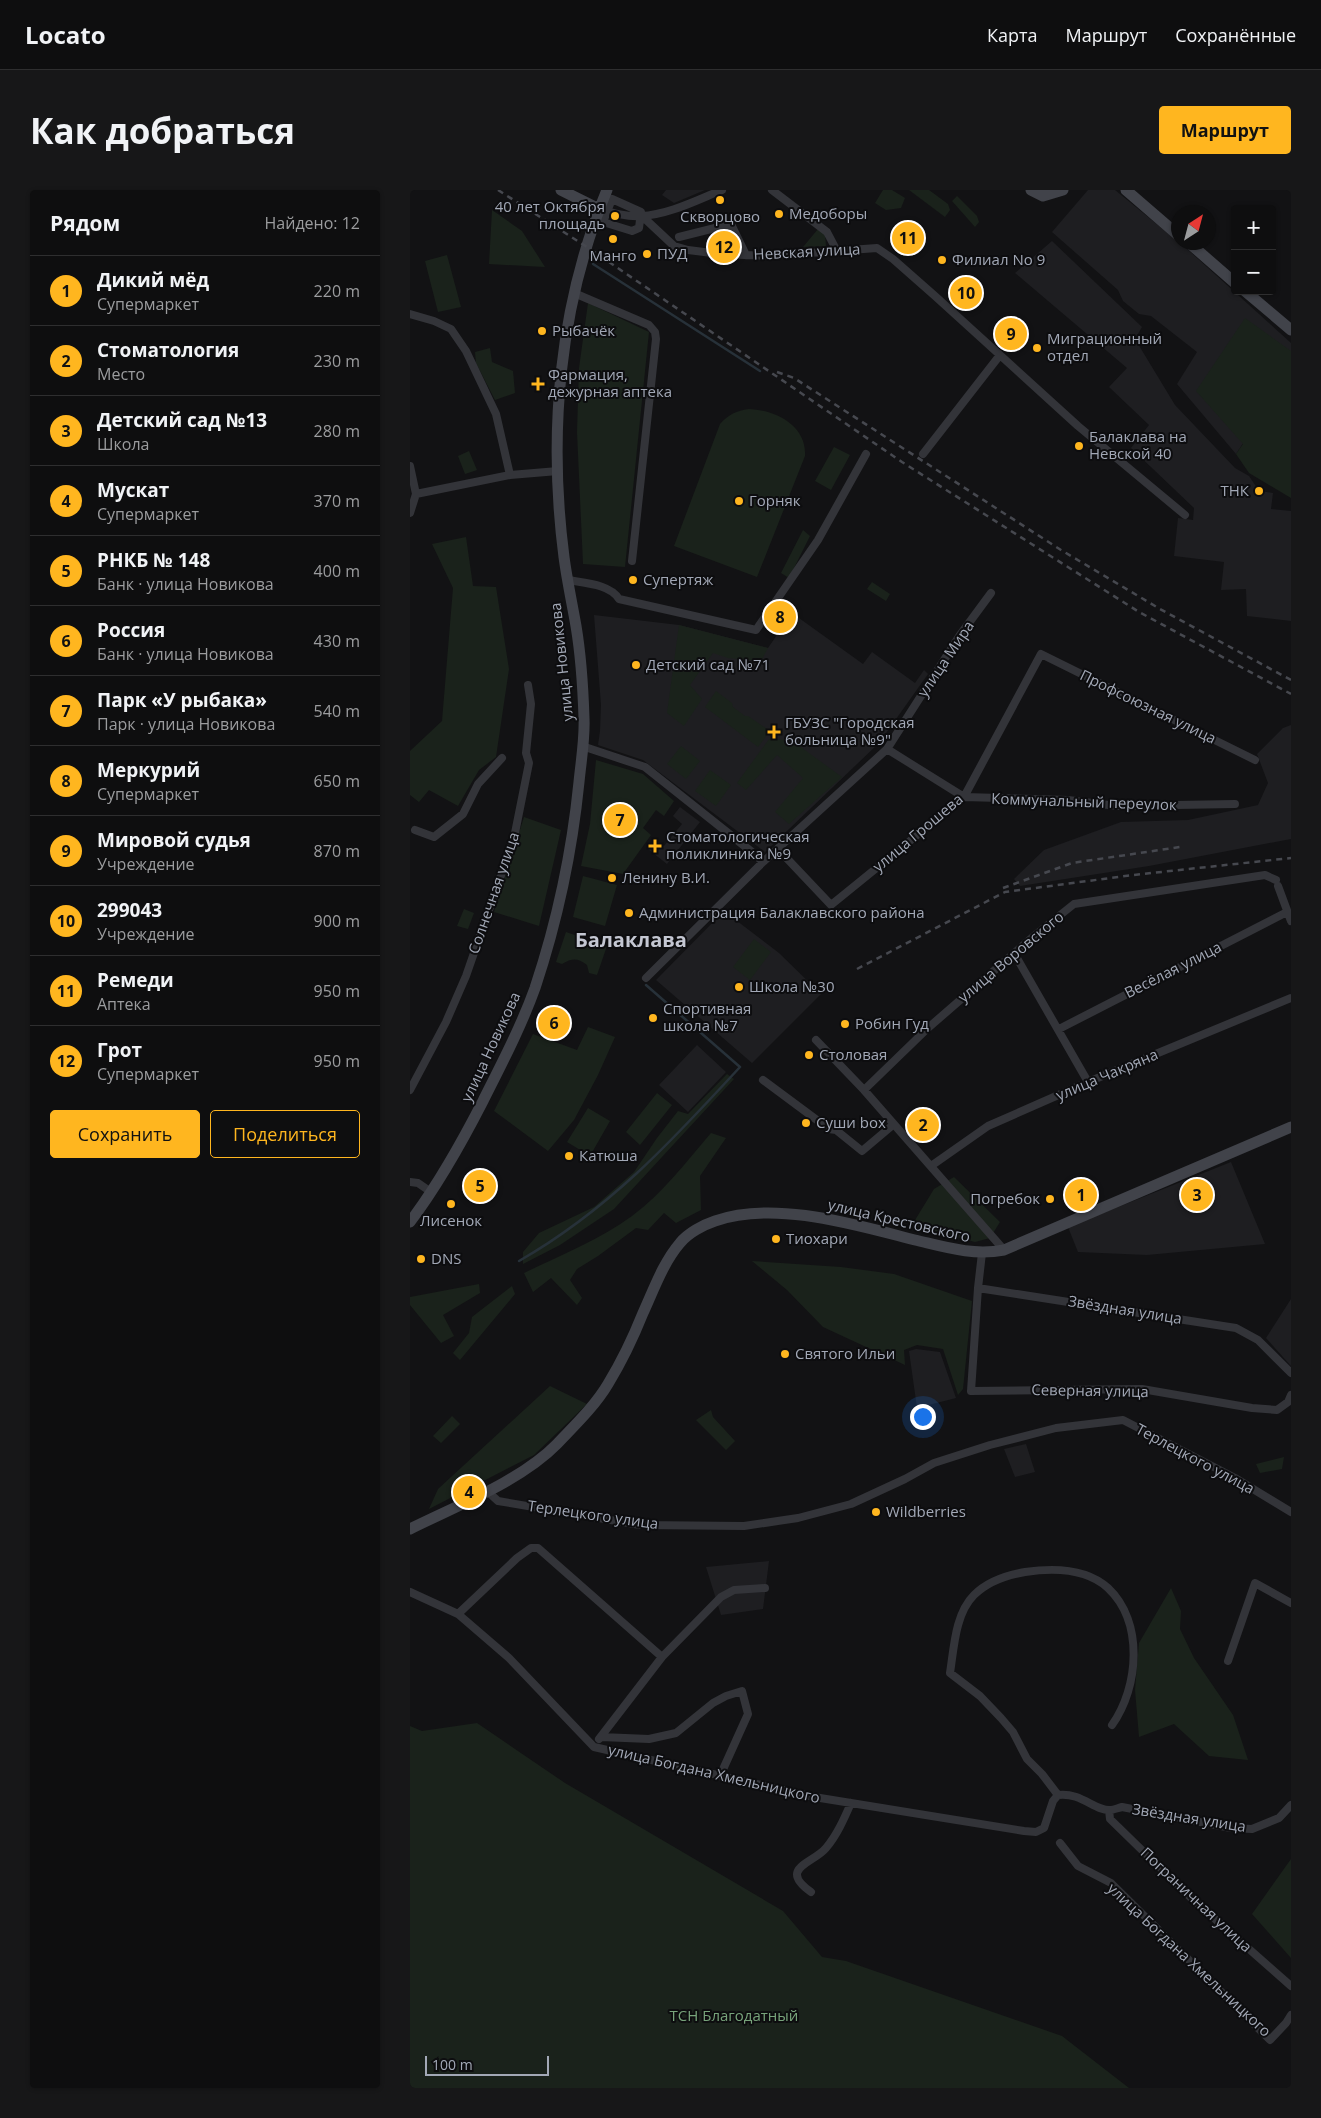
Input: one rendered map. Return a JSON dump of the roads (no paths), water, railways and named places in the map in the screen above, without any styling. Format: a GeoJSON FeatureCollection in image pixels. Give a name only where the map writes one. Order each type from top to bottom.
{"type":"FeatureCollection","features":[{"type":"Feature","properties":{"kind":"main road"},"geometry":{"type":"LineString","coordinates":[[561,190],[603,210]]}},
{"type":"Feature","properties":{"kind":"main road","name":"улица Новикова"},"geometry":{"type":"LineString","coordinates":[[410,1222],[431,1192],[474,1118],[503,1060],[534,991],[555,923],[575,815],[585,721],[576,629],[564,556],[558,471],[559,386],[566,330],[574,293],[603,210],[608,190]]}},
{"type":"Feature","properties":{"kind":"main road"},"geometry":{"type":"LineString","coordinates":[[1031,190],[1043,196],[1053,195],[1063,190]]}},
{"type":"Feature","properties":{"kind":"main road"},"geometry":{"type":"LineString","coordinates":[[1126,190],[1171,229]]}},
{"type":"Feature","properties":{"kind":"main road"},"geometry":{"type":"LineString","coordinates":[[1197,250],[1231,280]]}},
{"type":"Feature","properties":{"kind":"main road"},"geometry":{"type":"LineString","coordinates":[[1250,295],[1291,330]]}},
{"type":"Feature","properties":{"kind":"main road","name":"улица Крестовского"},"geometry":{"type":"LineString","coordinates":[[410,1529],[487,1491],[530,1467],[555,1446],[607,1386],[630,1344],[667,1261],[681,1241],[693,1232],[715,1221],[760,1213],[834,1219],[961,1252],[982,1253],[1004,1250],[1291,1126]]}},
{"type":"Feature","properties":{"kind":"street"},"geometry":{"type":"LineString","coordinates":[[603,210],[626,216],[641,216],[673,209],[722,190]]}},
{"type":"Feature","properties":{"kind":"street"},"geometry":{"type":"LineString","coordinates":[[772,190],[827,232],[837,251]]}},
{"type":"Feature","properties":{"kind":"street"},"geometry":{"type":"LineString","coordinates":[[612,199],[641,212],[641,216],[639,228],[632,231],[603,222],[603,210],[612,199]]}},
{"type":"Feature","properties":{"kind":"street","name":"Невская улица"},"geometry":{"type":"LineString","coordinates":[[641,216],[674,246],[720,254],[768,256],[877,248],[928,290],[1078,426],[1185,516]]}},
{"type":"Feature","properties":{"kind":"street"},"geometry":{"type":"LineString","coordinates":[[679,237],[731,224],[746,255]]}},
{"type":"Feature","properties":{"kind":"street"},"geometry":{"type":"LineString","coordinates":[[574,293],[649,324],[655,332],[656,340],[632,561]]}},
{"type":"Feature","properties":{"kind":"street"},"geometry":{"type":"LineString","coordinates":[[410,314],[434,321],[451,330],[466,351],[496,414],[510,475]]}},
{"type":"Feature","properties":{"kind":"street"},"geometry":{"type":"LineString","coordinates":[[923,454],[1000,355]]}},
{"type":"Feature","properties":{"kind":"street"},"geometry":{"type":"LineString","coordinates":[[568,580],[600,587],[615,593],[619,600],[756,630],[818,540],[866,454]]}},
{"type":"Feature","properties":{"kind":"street"},"geometry":{"type":"LineString","coordinates":[[410,466],[416,494],[410,513]]}},
{"type":"Feature","properties":{"kind":"street"},"geometry":{"type":"LineString","coordinates":[[416,494],[510,475],[558,471]]}},
{"type":"Feature","properties":{"kind":"street","name":"улица Мира"},"geometry":{"type":"LineString","coordinates":[[646,978],[763,862],[887,749],[960,635],[991,592]]}},
{"type":"Feature","properties":{"kind":"street","name":"Профсоюзная улица"},"geometry":{"type":"LineString","coordinates":[[1040,654],[1255,760]]}},
{"type":"Feature","properties":{"kind":"street","name":"улица Грошева"},"geometry":{"type":"LineString","coordinates":[[778,848],[831,905],[964,797],[1040,654]]}},
{"type":"Feature","properties":{"kind":"street","name":"Солнечная улица"},"geometry":{"type":"LineString","coordinates":[[410,1090],[446,1022],[466,976],[514,838],[529,763],[526,753],[531,704],[528,685]]}},
{"type":"Feature","properties":{"kind":"street"},"geometry":{"type":"LineString","coordinates":[[582,746],[646,767],[763,862]]}},
{"type":"Feature","properties":{"kind":"street"},"geometry":{"type":"LineString","coordinates":[[887,749],[964,797]]}},
{"type":"Feature","properties":{"kind":"street"},"geometry":{"type":"LineString","coordinates":[[415,830],[434,837],[463,814],[478,784],[502,758]]}},
{"type":"Feature","properties":{"kind":"street","name":"Коммунальный переулок"},"geometry":{"type":"LineString","coordinates":[[964,797],[1068,800],[1117,806],[1235,804]]}},
{"type":"Feature","properties":{"kind":"street","name":"улица Воровского"},"geometry":{"type":"LineString","coordinates":[[864,1090],[928,1028],[1074,904],[1265,875],[1277,883],[1287,912]]}},
{"type":"Feature","properties":{"kind":"street"},"geometry":{"type":"LineString","coordinates":[[1287,912],[1291,921]]}},
{"type":"Feature","properties":{"kind":"street","name":"Весёлая улица"},"geometry":{"type":"LineString","coordinates":[[1059,1029],[1287,912]]}},
{"type":"Feature","properties":{"kind":"street"},"geometry":{"type":"LineString","coordinates":[[1014,953],[1088,1082]]}},
{"type":"Feature","properties":{"kind":"street","name":"улица Чакряна"},"geometry":{"type":"LineString","coordinates":[[931,1166],[988,1126],[1088,1082],[1291,998]]}},
{"type":"Feature","properties":{"kind":"street"},"geometry":{"type":"LineString","coordinates":[[816,1040],[864,1090],[1004,1250]]}},
{"type":"Feature","properties":{"kind":"street"},"geometry":{"type":"LineString","coordinates":[[763,1080],[829,1129],[836,1130],[862,1151],[894,1124]]}},
{"type":"Feature","properties":{"kind":"street"},"geometry":{"type":"LineString","coordinates":[[410,1182],[418,1183],[431,1192]]}},
{"type":"Feature","properties":{"kind":"street"},"geometry":{"type":"LineString","coordinates":[[978,1288],[982,1253]]}},
{"type":"Feature","properties":{"kind":"street","name":"Звёздная улица"},"geometry":{"type":"LineString","coordinates":[[978,1288],[1236,1328],[1258,1340],[1291,1373]]}},
{"type":"Feature","properties":{"kind":"street","name":"Северная улица"},"geometry":{"type":"LineString","coordinates":[[978,1288],[971,1391],[1142,1389],[1252,1408],[1277,1410],[1288,1402],[1291,1395]]}},
{"type":"Feature","properties":{"kind":"street","name":"Терлецкого улица"},"geometry":{"type":"LineString","coordinates":[[487,1491],[498,1501],[640,1525],[744,1526],[798,1518],[851,1504],[905,1479],[934,1463],[990,1445],[1056,1428],[1123,1420],[1235,1478],[1291,1512]]}},
{"type":"Feature","properties":{"kind":"street"},"geometry":{"type":"LineString","coordinates":[[458,1614],[517,1558],[531,1548],[538,1548],[662,1657]]}},
{"type":"Feature","properties":{"kind":"street"},"geometry":{"type":"LineString","coordinates":[[1109,1810],[1067,1794],[1058,1795],[1042,1774],[1027,1759],[1013,1732],[1001,1718],[980,1696],[950,1673],[956,1632],[965,1609],[974,1595],[1001,1577],[1048,1568],[1070,1571],[1091,1578],[1108,1588],[1125,1610],[1132,1637],[1134,1658],[1129,1688],[1121,1712],[1112,1725]]}},
{"type":"Feature","properties":{"kind":"street"},"geometry":{"type":"LineString","coordinates":[[1228,1661],[1255,1583],[1291,1603]]}},
{"type":"Feature","properties":{"kind":"street"},"geometry":{"type":"LineString","coordinates":[[594,1747],[662,1657],[721,1597],[734,1590],[765,1588]]}},
{"type":"Feature","properties":{"kind":"street","name":"улица Богдана Хмельницкого"},"geometry":{"type":"LineString","coordinates":[[410,1592],[458,1614],[509,1658],[594,1747],[814,1797],[1024,1832],[1036,1832],[1044,1828],[1052,1801],[1058,1795]]}},
{"type":"Feature","properties":{"kind":"street"},"geometry":{"type":"LineString","coordinates":[[601,1737],[649,1739],[676,1733],[713,1703],[742,1690],[748,1714],[720,1776]]}},
{"type":"Feature","properties":{"kind":"street"},"geometry":{"type":"LineString","coordinates":[[811,1892],[801,1885],[798,1876],[800,1868],[809,1859],[825,1850],[842,1825],[851,1803]]}},
{"type":"Feature","properties":{"kind":"street","name":"Звёздная улица"},"geometry":{"type":"LineString","coordinates":[[1109,1810],[1122,1807],[1231,1828],[1252,1829],[1279,1818],[1291,1805]]}},
{"type":"Feature","properties":{"kind":"street","name":"Пограничная улица"},"geometry":{"type":"LineString","coordinates":[[1109,1810],[1110,1819],[1190,1897],[1291,1986]]}},
{"type":"Feature","properties":{"kind":"street","name":"улица Богдана Хмельницкого"},"geometry":{"type":"LineString","coordinates":[[1060,1844],[1078,1866],[1110,1883],[1270,2040],[1291,2015]]}},
{"type":"Feature","properties":{"kind":"waterway"},"geometry":{"type":"LineString","coordinates":[[593,264],[760,371]]}},
{"type":"Feature","properties":{"kind":"waterway"},"geometry":{"type":"LineString","coordinates":[[519,1261],[581,1220],[610,1197],[663,1148],[740,1067],[646,985]]}},
{"type":"Feature","properties":{"kind":"railway"},"geometry":{"type":"LineString","coordinates":[[498,190],[587,247],[902,462],[1139,612],[1291,694]]}},
{"type":"Feature","properties":{"kind":"railway"},"geometry":{"type":"LineString","coordinates":[[777,372],[794,378],[1061,550],[1160,609],[1291,680]]}},
{"type":"Feature","properties":{"kind":"railway"},"geometry":{"type":"LineString","coordinates":[[1003,888],[1072,863],[1180,847]]}},
{"type":"Feature","properties":{"kind":"railway"},"geometry":{"type":"LineString","coordinates":[[857,969],[1005,892],[1133,875],[1291,858]]}},
{"type":"Feature","properties":{"kind":"place","name":"Скворцово"},"geometry":{"type":"Point","coordinates":[720,200]}},
{"type":"Feature","properties":{"kind":"place","name":"Медоборы"},"geometry":{"type":"Point","coordinates":[779,214]}},
{"type":"Feature","properties":{"kind":"place","name":"40 лет Октября площадь"},"geometry":{"type":"Point","coordinates":[615,216]}},
{"type":"Feature","properties":{"kind":"place","name":"Ремеди"},"geometry":{"type":"Point","coordinates":[908,238]}},
{"type":"Feature","properties":{"kind":"place","name":"Манго"},"geometry":{"type":"Point","coordinates":[613,239]}},
{"type":"Feature","properties":{"kind":"place","name":"Грот"},"geometry":{"type":"Point","coordinates":[724,247]}},
{"type":"Feature","properties":{"kind":"place","name":"ПУД"},"geometry":{"type":"Point","coordinates":[647,254]}},
{"type":"Feature","properties":{"kind":"place","name":"Филиал No 9"},"geometry":{"type":"Point","coordinates":[942,260]}},
{"type":"Feature","properties":{"kind":"place","name":"299043"},"geometry":{"type":"Point","coordinates":[966,293]}},
{"type":"Feature","properties":{"kind":"place","name":"Рыбачёк"},"geometry":{"type":"Point","coordinates":[542,331]}},
{"type":"Feature","properties":{"kind":"place","name":"Мировой судья"},"geometry":{"type":"Point","coordinates":[1011,334]}},
{"type":"Feature","properties":{"kind":"place","name":"Миграционный отдел"},"geometry":{"type":"Point","coordinates":[1037,348]}},
{"type":"Feature","properties":{"kind":"place","name":"Фармация, дежурная аптека"},"geometry":{"type":"Point","coordinates":[538,384]}},
{"type":"Feature","properties":{"kind":"place","name":"Балаклава на Невской 40"},"geometry":{"type":"Point","coordinates":[1079,446]}},
{"type":"Feature","properties":{"kind":"place","name":"ТНК"},"geometry":{"type":"Point","coordinates":[1259,491]}},
{"type":"Feature","properties":{"kind":"place","name":"Горняк"},"geometry":{"type":"Point","coordinates":[739,501]}},
{"type":"Feature","properties":{"kind":"place","name":"Супертяж"},"geometry":{"type":"Point","coordinates":[633,580]}},
{"type":"Feature","properties":{"kind":"place","name":"Меркурий"},"geometry":{"type":"Point","coordinates":[780,617]}},
{"type":"Feature","properties":{"kind":"place","name":"Детский сад №71"},"geometry":{"type":"Point","coordinates":[636,665]}},
{"type":"Feature","properties":{"kind":"place","name":"ГБУЗС \"Городская больница №9\""},"geometry":{"type":"Point","coordinates":[774,732]}},
{"type":"Feature","properties":{"kind":"place","name":"Парк «У рыбака»"},"geometry":{"type":"Point","coordinates":[620,820]}},
{"type":"Feature","properties":{"kind":"place","name":"Стоматологическая поликлиника №9"},"geometry":{"type":"Point","coordinates":[655,846]}},
{"type":"Feature","properties":{"kind":"place","name":"Ленину В.И."},"geometry":{"type":"Point","coordinates":[612,878]}},
{"type":"Feature","properties":{"kind":"place","name":"Администрация Балаклавского района"},"geometry":{"type":"Point","coordinates":[629,913]}},
{"type":"Feature","properties":{"kind":"place","name":"Школа №30"},"geometry":{"type":"Point","coordinates":[739,987]}},
{"type":"Feature","properties":{"kind":"place","name":"Спортивная школа №7"},"geometry":{"type":"Point","coordinates":[653,1018]}},
{"type":"Feature","properties":{"kind":"place","name":"Россия"},"geometry":{"type":"Point","coordinates":[554,1023]}},
{"type":"Feature","properties":{"kind":"place","name":"Робин Гуд"},"geometry":{"type":"Point","coordinates":[845,1024]}},
{"type":"Feature","properties":{"kind":"place","name":"Столовая"},"geometry":{"type":"Point","coordinates":[809,1055]}},
{"type":"Feature","properties":{"kind":"place","name":"Суши box"},"geometry":{"type":"Point","coordinates":[806,1123]}},
{"type":"Feature","properties":{"kind":"place","name":"Стоматология"},"geometry":{"type":"Point","coordinates":[923,1125]}},
{"type":"Feature","properties":{"kind":"place","name":"Катюша"},"geometry":{"type":"Point","coordinates":[569,1156]}},
{"type":"Feature","properties":{"kind":"place","name":"РНКБ № 148"},"geometry":{"type":"Point","coordinates":[480,1186]}},
{"type":"Feature","properties":{"kind":"place","name":"Дикий мёд"},"geometry":{"type":"Point","coordinates":[1081,1195]}},
{"type":"Feature","properties":{"kind":"place","name":"Детский сад №13"},"geometry":{"type":"Point","coordinates":[1197,1195]}},
{"type":"Feature","properties":{"kind":"place","name":"Погребок"},"geometry":{"type":"Point","coordinates":[1050,1199]}},
{"type":"Feature","properties":{"kind":"place","name":"Лисенок"},"geometry":{"type":"Point","coordinates":[451,1204]}},
{"type":"Feature","properties":{"kind":"place","name":"Тиохари"},"geometry":{"type":"Point","coordinates":[776,1239]}},
{"type":"Feature","properties":{"kind":"place","name":"DNS"},"geometry":{"type":"Point","coordinates":[421,1259]}},
{"type":"Feature","properties":{"kind":"place","name":"Святого Ильи"},"geometry":{"type":"Point","coordinates":[785,1354]}},
{"type":"Feature","properties":{"kind":"place","name":"Мускат"},"geometry":{"type":"Point","coordinates":[469,1492]}},
{"type":"Feature","properties":{"kind":"place","name":"Wildberries"},"geometry":{"type":"Point","coordinates":[876,1512]}},
{"type":"Feature","properties":{"kind":"district","name":"Балаклава"},"geometry":{"type":"Point","coordinates":[631,940]}},
{"type":"Feature","properties":{"kind":"park label","name":"ТСН Благодатный"},"geometry":{"type":"Point","coordinates":[734,2016]}}]}
